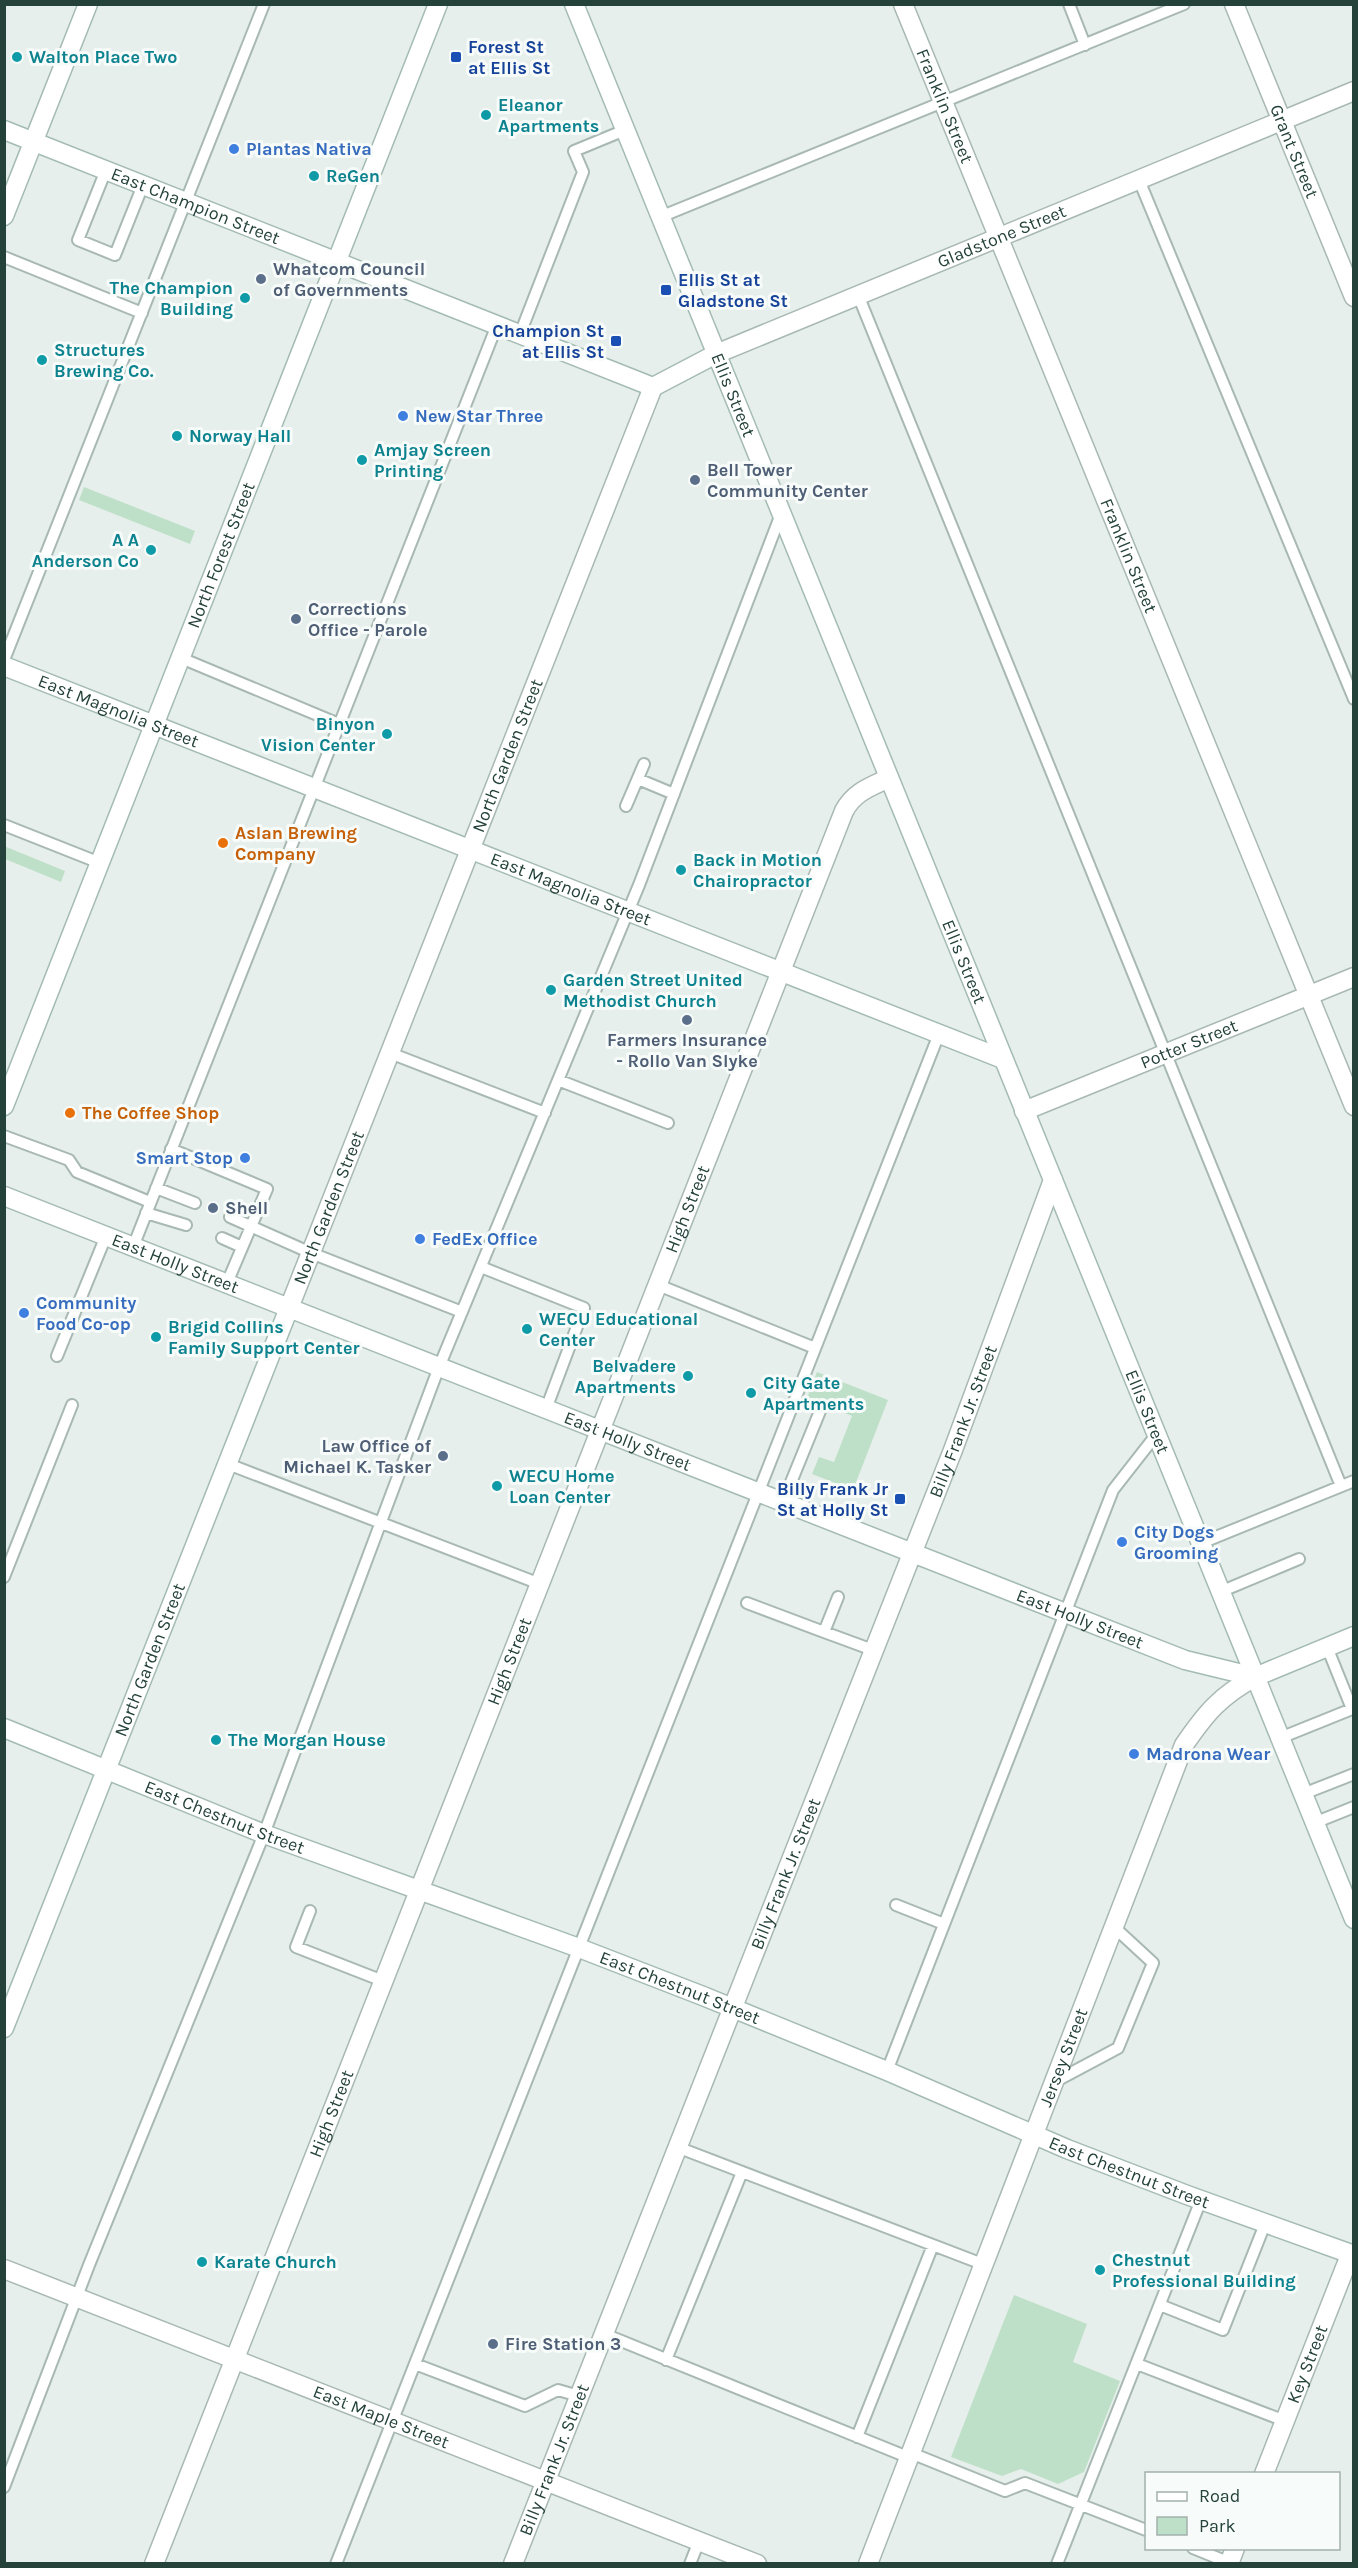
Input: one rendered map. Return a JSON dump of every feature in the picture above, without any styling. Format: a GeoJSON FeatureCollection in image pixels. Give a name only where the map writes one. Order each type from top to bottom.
{"type":"FeatureCollection","features":[{"type":"Feature","properties":{"kind":"street"},"geometry":{"type":"LineString","coordinates":[[4,216],[88,4]]}},
{"type":"Feature","properties":{"kind":"street","name":"North Forest Street"},"geometry":{"type":"LineString","coordinates":[[4,1106],[438,4]]}},
{"type":"Feature","properties":{"kind":"street","name":"Ellis Street"},"geometry":{"type":"LineString","coordinates":[[574,4],[1353,1919]]}},
{"type":"Feature","properties":{"kind":"street","name":"Franklin Street"},"geometry":{"type":"LineString","coordinates":[[903,4],[1353,1106]]}},
{"type":"Feature","properties":{"kind":"street","name":"Grant Street"},"geometry":{"type":"LineString","coordinates":[[1234,4],[1353,297]]}},
{"type":"Feature","properties":{"kind":"street","name":"Gladstone Street"},"geometry":{"type":"LineString","coordinates":[[653,387],[716,354],[1353,91]]}},
{"type":"Feature","properties":{"kind":"street","name":"East Champion Street"},"geometry":{"type":"LineString","coordinates":[[4,130],[653,387]]}},
{"type":"Feature","properties":{"kind":"street","name":"North Garden Street"},"geometry":{"type":"LineString","coordinates":[[4,2028],[653,387]]}},
{"type":"Feature","properties":{"kind":"street","name":"East Magnolia Street"},"geometry":{"type":"LineString","coordinates":[[4,666],[1003,1059]]}},
{"type":"Feature","properties":{"kind":"street","name":"High Street"},"geometry":{"type":"LineString","coordinates":[[154,2564],[848,803],[860,792],[889,778]]}},
{"type":"Feature","properties":{"kind":"street","name":"Potter Street"},"geometry":{"type":"LineString","coordinates":[[1024,1111],[1353,976]]}},
{"type":"Feature","properties":{"kind":"street","name":"Billy Frank Jr. Street"},"geometry":{"type":"LineString","coordinates":[[513,2564],[953,1450],[1053,1180]]}},
{"type":"Feature","properties":{"kind":"street","name":"East Holly Street"},"geometry":{"type":"LineString","coordinates":[[4,1196],[1185,1660],[1255,1677]]}},
{"type":"Feature","properties":{"kind":"street","name":"Jersey Street"},"geometry":{"type":"LineString","coordinates":[[868,2564],[1184,1745],[1207,1711],[1235,1688],[1255,1677],[1353,1636]]}},
{"type":"Feature","properties":{"kind":"street","name":"East Chestnut Street"},"geometry":{"type":"LineString","coordinates":[[4,1728],[264,1834],[579,1948],[731,2008],[887,2071],[1035,2136],[1352,2255]]}},
{"type":"Feature","properties":{"kind":"street","name":"Key Street"},"geometry":{"type":"LineString","coordinates":[[1265,2472],[1352,2255]]}},
{"type":"Feature","properties":{"kind":"street","name":"East Maple Street"},"geometry":{"type":"LineString","coordinates":[[4,2269],[757,2564]]}},
{"type":"Feature","properties":{"kind":"lane"},"geometry":{"type":"LineString","coordinates":[[4,660],[264,4]]}},
{"type":"Feature","properties":{"kind":"lane"},"geometry":{"type":"LineString","coordinates":[[1069,4],[1085,45]]}},
{"type":"Feature","properties":{"kind":"lane"},"geometry":{"type":"LineString","coordinates":[[660,217],[1184,4]]}},
{"type":"Feature","properties":{"kind":"lane"},"geometry":{"type":"LineString","coordinates":[[520,334],[583,172],[574,152],[625,130]]}},
{"type":"Feature","properties":{"kind":"lane"},"geometry":{"type":"LineString","coordinates":[[106,170],[78,240],[115,255],[143,185]]}},
{"type":"Feature","properties":{"kind":"lane"},"geometry":{"type":"LineString","coordinates":[[1139,180],[1353,699]]}},
{"type":"Feature","properties":{"kind":"lane"},"geometry":{"type":"LineString","coordinates":[[4,257],[142,313]]}},
{"type":"Feature","properties":{"kind":"lane"},"geometry":{"type":"LineString","coordinates":[[858,295],[1341,1486]]}},
{"type":"Feature","properties":{"kind":"lane"},"geometry":{"type":"LineString","coordinates":[[133,1246],[497,325]]}},
{"type":"Feature","properties":{"kind":"lane"},"geometry":{"type":"LineString","coordinates":[[4,2487],[77,2297],[264,1834],[439,1367],[628,911],[781,514]]}},
{"type":"Feature","properties":{"kind":"lane"},"geometry":{"type":"LineString","coordinates":[[181,658],[339,724]]}},
{"type":"Feature","properties":{"kind":"lane"},"geometry":{"type":"LineString","coordinates":[[627,806],[644,764]]}},
{"type":"Feature","properties":{"kind":"lane"},"geometry":{"type":"LineString","coordinates":[[638,779],[674,794]]}},
{"type":"Feature","properties":{"kind":"lane"},"geometry":{"type":"LineString","coordinates":[[4,825],[100,863]]}},
{"type":"Feature","properties":{"kind":"lane"},"geometry":{"type":"LineString","coordinates":[[336,2564],[579,1948],[724,1595],[758,1492],[939,1034]]}},
{"type":"Feature","properties":{"kind":"lane"},"geometry":{"type":"LineString","coordinates":[[390,1053],[545,1113]]}},
{"type":"Feature","properties":{"kind":"lane"},"geometry":{"type":"LineString","coordinates":[[558,1080],[668,1123]]}},
{"type":"Feature","properties":{"kind":"lane"},"geometry":{"type":"LineString","coordinates":[[4,1136],[69,1160],[77,1172],[150,1202]]}},
{"type":"Feature","properties":{"kind":"lane"},"geometry":{"type":"LineString","coordinates":[[171,1149],[267,1189],[227,1283]]}},
{"type":"Feature","properties":{"kind":"lane"},"geometry":{"type":"LineString","coordinates":[[156,1188],[195,1203]]}},
{"type":"Feature","properties":{"kind":"lane"},"geometry":{"type":"LineString","coordinates":[[146,1213],[186,1225]]}},
{"type":"Feature","properties":{"kind":"lane"},"geometry":{"type":"LineString","coordinates":[[230,1217],[311,1253],[462,1312]]}},
{"type":"Feature","properties":{"kind":"lane"},"geometry":{"type":"LineString","coordinates":[[57,1356],[106,1236]]}},
{"type":"Feature","properties":{"kind":"lane"},"geometry":{"type":"LineString","coordinates":[[222,1238],[242,1247]]}},
{"type":"Feature","properties":{"kind":"lane"},"geometry":{"type":"LineString","coordinates":[[481,1267],[585,1308],[546,1409]]}},
{"type":"Feature","properties":{"kind":"lane"},"geometry":{"type":"LineString","coordinates":[[658,1285],[815,1348]]}},
{"type":"Feature","properties":{"kind":"lane"},"geometry":{"type":"LineString","coordinates":[[4,1577],[72,1405]]}},
{"type":"Feature","properties":{"kind":"lane"},"geometry":{"type":"LineString","coordinates":[[783,1502],[820,1411]]}},
{"type":"Feature","properties":{"kind":"lane"},"geometry":{"type":"LineString","coordinates":[[887,2071],[1113,1490],[1156,1435]]}},
{"type":"Feature","properties":{"kind":"lane"},"geometry":{"type":"LineString","coordinates":[[228,1464],[540,1584]]}},
{"type":"Feature","properties":{"kind":"lane"},"geometry":{"type":"LineString","coordinates":[[1201,1544],[1353,1481]]}},
{"type":"Feature","properties":{"kind":"lane"},"geometry":{"type":"LineString","coordinates":[[1220,1592],[1299,1559]]}},
{"type":"Feature","properties":{"kind":"lane"},"geometry":{"type":"LineString","coordinates":[[824,1632],[838,1598]]}},
{"type":"Feature","properties":{"kind":"lane"},"geometry":{"type":"LineString","coordinates":[[747,1603],[873,1650]]}},
{"type":"Feature","properties":{"kind":"lane"},"geometry":{"type":"LineString","coordinates":[[1280,1738],[1353,1710],[1327,1647]]}},
{"type":"Feature","properties":{"kind":"lane"},"geometry":{"type":"LineString","coordinates":[[1303,1794],[1353,1774]]}},
{"type":"Feature","properties":{"kind":"lane"},"geometry":{"type":"LineString","coordinates":[[1314,1823],[1353,1807]]}},
{"type":"Feature","properties":{"kind":"lane"},"geometry":{"type":"LineString","coordinates":[[896,1905],[944,1924]]}},
{"type":"Feature","properties":{"kind":"lane"},"geometry":{"type":"LineString","coordinates":[[310,1911],[296,1947],[383,1981]]}},
{"type":"Feature","properties":{"kind":"lane"},"geometry":{"type":"LineString","coordinates":[[1056,2081],[1118,2048],[1153,1963],[1114,1927]]}},
{"type":"Feature","properties":{"kind":"lane"},"geometry":{"type":"LineString","coordinates":[[677,2147],[985,2265]]}},
{"type":"Feature","properties":{"kind":"lane"},"geometry":{"type":"LineString","coordinates":[[666,2360],[742,2172]]}},
{"type":"Feature","properties":{"kind":"lane"},"geometry":{"type":"LineString","coordinates":[[1057,2564],[1201,2200]]}},
{"type":"Feature","properties":{"kind":"lane"},"geometry":{"type":"LineString","coordinates":[[1160,2305],[1223,2330],[1265,2224]]}},
{"type":"Feature","properties":{"kind":"lane"},"geometry":{"type":"LineString","coordinates":[[857,2437],[933,2245]]}},
{"type":"Feature","properties":{"kind":"lane"},"geometry":{"type":"LineString","coordinates":[[604,2334],[857,2437],[1005,2491],[1025,2482],[1145,2530]]}},
{"type":"Feature","properties":{"kind":"lane"},"geometry":{"type":"LineString","coordinates":[[415,2364],[525,2406],[558,2390],[579,2396]]}},
{"type":"Feature","properties":{"kind":"lane"},"geometry":{"type":"LineString","coordinates":[[1137,2364],[1285,2421]]}},
{"type":"Feature","properties":{"kind":"lane"},"geometry":{"type":"LineString","coordinates":[[690,2564],[699,2541]]}},
{"type":"Feature","properties":{"kind":"lane"},"geometry":{"type":"LineString","coordinates":[[1198,2550],[1230,2563]]}},
{"type":"Feature","properties":{"kind":"green space"},"geometry":{"type":"Polygon","coordinates":[[[84,487],[195,531],[190,544],[79,500],[84,487]]]}},
{"type":"Feature","properties":{"kind":"green space"},"geometry":{"type":"Polygon","coordinates":[[[4,846],[65,871],[61,882],[5,859],[4,846]]]}},
{"type":"Feature","properties":{"kind":"green space"},"geometry":{"type":"Polygon","coordinates":[[[817,1372],[888,1400],[853,1490],[812,1474],[819,1457],[834,1462],[852,1416],[807,1398],[817,1372]]]}},
{"type":"Feature","properties":{"kind":"green space"},"geometry":{"type":"Polygon","coordinates":[[[1014,2295],[1087,2324],[1073,2362],[1120,2381],[1084,2472],[1058,2484],[1021,2469],[1002,2476],[951,2457],[1014,2295]]]}},
{"type":"Feature","properties":{"kind":"place","name":"Walton Place Two"},"geometry":{"type":"Point","coordinates":[17,57]}},
{"type":"Feature","properties":{"kind":"place","name":"Forest St at Ellis St"},"geometry":{"type":"Point","coordinates":[456,57]}},
{"type":"Feature","properties":{"kind":"place","name":"Eleanor Apartments"},"geometry":{"type":"Point","coordinates":[486,115]}},
{"type":"Feature","properties":{"kind":"place","name":"Plantas Nativa"},"geometry":{"type":"Point","coordinates":[234,149]}},
{"type":"Feature","properties":{"kind":"place","name":"ReGen"},"geometry":{"type":"Point","coordinates":[314,176]}},
{"type":"Feature","properties":{"kind":"place","name":"Whatcom Council of Governments"},"geometry":{"type":"Point","coordinates":[261,279]}},
{"type":"Feature","properties":{"kind":"place","name":"Ellis St at Gladstone St"},"geometry":{"type":"Point","coordinates":[666,290]}},
{"type":"Feature","properties":{"kind":"place","name":"The Champion Building"},"geometry":{"type":"Point","coordinates":[245,298]}},
{"type":"Feature","properties":{"kind":"place","name":"Champion St at Ellis St"},"geometry":{"type":"Point","coordinates":[616,341]}},
{"type":"Feature","properties":{"kind":"place","name":"Structures Brewing Co."},"geometry":{"type":"Point","coordinates":[42,360]}},
{"type":"Feature","properties":{"kind":"place","name":"New Star Three"},"geometry":{"type":"Point","coordinates":[403,416]}},
{"type":"Feature","properties":{"kind":"place","name":"Norway Hall"},"geometry":{"type":"Point","coordinates":[177,436]}},
{"type":"Feature","properties":{"kind":"place","name":"Amjay Screen Printing"},"geometry":{"type":"Point","coordinates":[362,460]}},
{"type":"Feature","properties":{"kind":"place","name":"Bell Tower Community Center"},"geometry":{"type":"Point","coordinates":[695,480]}},
{"type":"Feature","properties":{"kind":"place","name":"A A Anderson Co"},"geometry":{"type":"Point","coordinates":[151,550]}},
{"type":"Feature","properties":{"kind":"place","name":"Corrections Office - Parole"},"geometry":{"type":"Point","coordinates":[296,619]}},
{"type":"Feature","properties":{"kind":"place","name":"Binyon Vision Center"},"geometry":{"type":"Point","coordinates":[387,734]}},
{"type":"Feature","properties":{"kind":"place","name":"Aslan Brewing Company"},"geometry":{"type":"Point","coordinates":[223,843]}},
{"type":"Feature","properties":{"kind":"place","name":"Back in Motion Chairopractor"},"geometry":{"type":"Point","coordinates":[681,870]}},
{"type":"Feature","properties":{"kind":"place","name":"Garden Street United Methodist Church"},"geometry":{"type":"Point","coordinates":[551,990]}},
{"type":"Feature","properties":{"kind":"place","name":"Farmers Insurance - Rollo Van Slyke"},"geometry":{"type":"Point","coordinates":[687,1020]}},
{"type":"Feature","properties":{"kind":"place","name":"The Coffee Shop"},"geometry":{"type":"Point","coordinates":[70,1113]}},
{"type":"Feature","properties":{"kind":"place","name":"Smart Stop"},"geometry":{"type":"Point","coordinates":[245,1158]}},
{"type":"Feature","properties":{"kind":"place","name":"Shell"},"geometry":{"type":"Point","coordinates":[213,1208]}},
{"type":"Feature","properties":{"kind":"place","name":"FedEx Office"},"geometry":{"type":"Point","coordinates":[420,1239]}},
{"type":"Feature","properties":{"kind":"place","name":"Community Food Co-op"},"geometry":{"type":"Point","coordinates":[24,1313]}},
{"type":"Feature","properties":{"kind":"place","name":"WECU Educational Center"},"geometry":{"type":"Point","coordinates":[527,1329]}},
{"type":"Feature","properties":{"kind":"place","name":"Brigid Collins Family Support Center"},"geometry":{"type":"Point","coordinates":[156,1337]}},
{"type":"Feature","properties":{"kind":"place","name":"Belvadere Apartments"},"geometry":{"type":"Point","coordinates":[688,1376]}},
{"type":"Feature","properties":{"kind":"place","name":"City Gate Apartments"},"geometry":{"type":"Point","coordinates":[751,1393]}},
{"type":"Feature","properties":{"kind":"place","name":"Law Office of Michael K. Tasker"},"geometry":{"type":"Point","coordinates":[443,1456]}},
{"type":"Feature","properties":{"kind":"place","name":"WECU Home Loan Center"},"geometry":{"type":"Point","coordinates":[497,1486]}},
{"type":"Feature","properties":{"kind":"place","name":"Billy Frank Jr St at Holly St"},"geometry":{"type":"Point","coordinates":[900,1499]}},
{"type":"Feature","properties":{"kind":"place","name":"City Dogs Grooming"},"geometry":{"type":"Point","coordinates":[1122,1542]}},
{"type":"Feature","properties":{"kind":"place","name":"The Morgan House"},"geometry":{"type":"Point","coordinates":[216,1740]}},
{"type":"Feature","properties":{"kind":"place","name":"Madrona Wear"},"geometry":{"type":"Point","coordinates":[1134,1754]}},
{"type":"Feature","properties":{"kind":"place","name":"Karate Church"},"geometry":{"type":"Point","coordinates":[202,2262]}},
{"type":"Feature","properties":{"kind":"place","name":"Chestnut Professional Building"},"geometry":{"type":"Point","coordinates":[1100,2270]}},
{"type":"Feature","properties":{"kind":"place","name":"Fire Station 3"},"geometry":{"type":"Point","coordinates":[493,2344]}}]}
